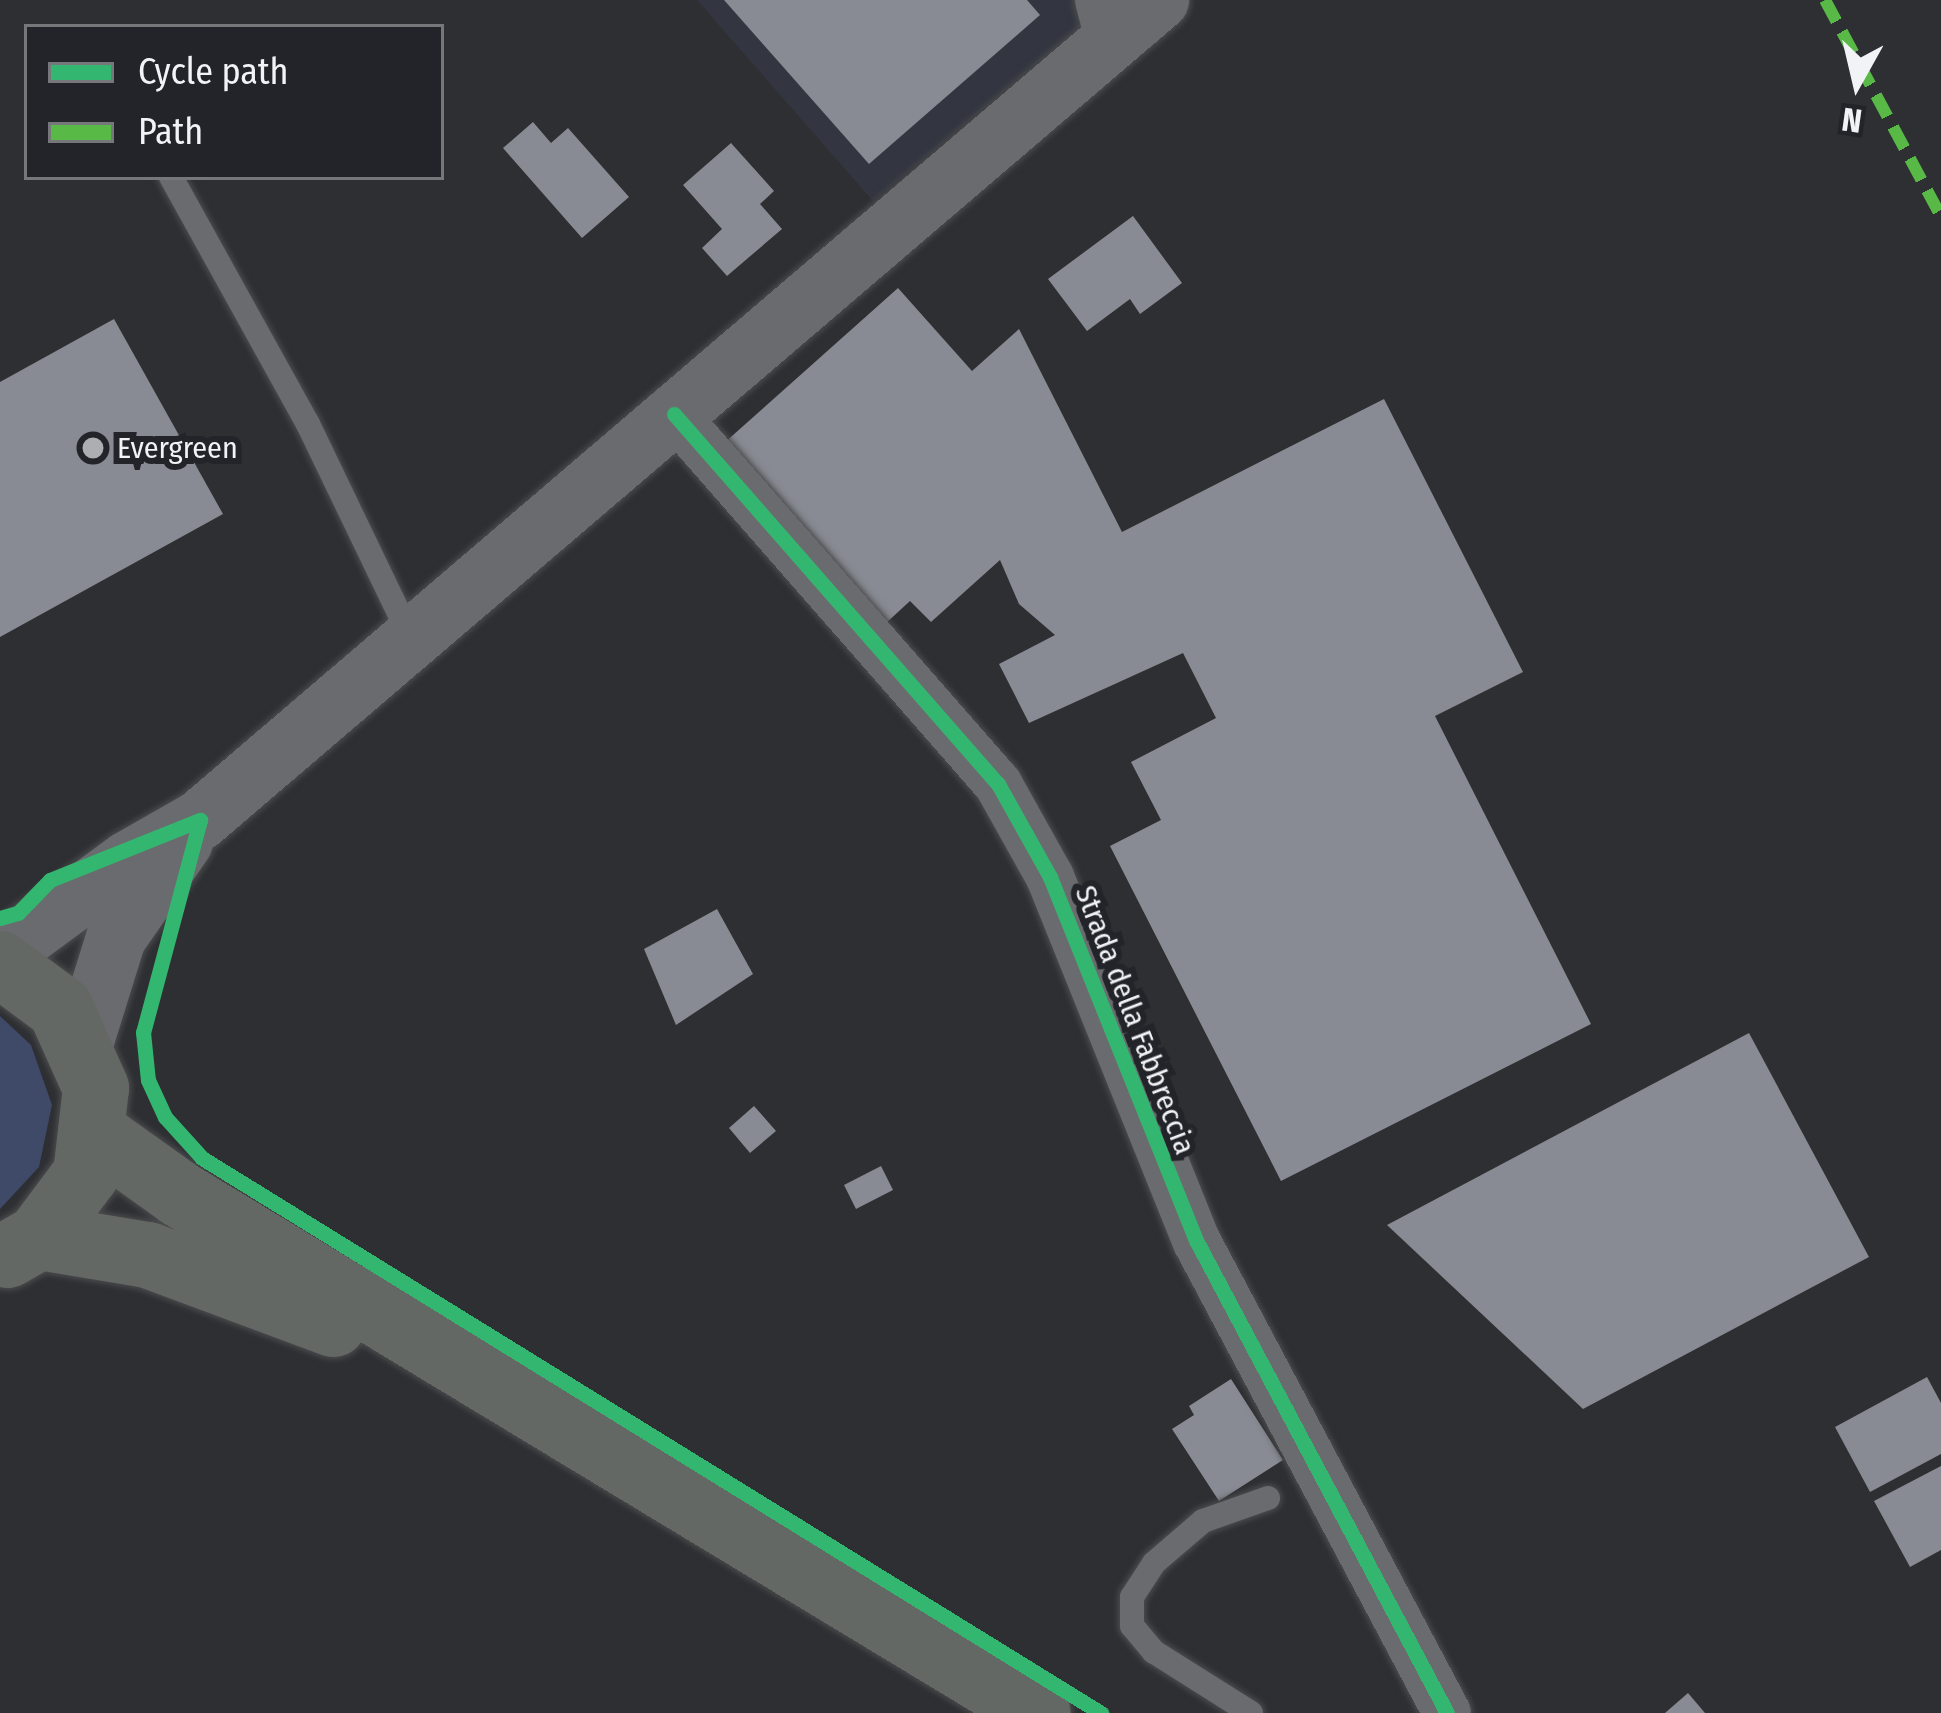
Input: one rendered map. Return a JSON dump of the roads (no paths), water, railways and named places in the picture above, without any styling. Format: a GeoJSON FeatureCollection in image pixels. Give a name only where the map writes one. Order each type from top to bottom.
{"type":"FeatureCollection","features":[{"type":"Feature","properties":{"kind":"main road"},"geometry":{"type":"LineString","coordinates":[[0,960],[60,1008],[82,1043],[96,1088],[97,1136],[76,1191],[20,1249]]}},
{"type":"Feature","properties":{"kind":"main road"},"geometry":{"type":"LineString","coordinates":[[97,1136],[1038,1713]]}},
{"type":"Feature","properties":{"kind":"main road"},"geometry":{"type":"LineString","coordinates":[[20,1249],[148,1256],[232,1283],[526,1402]]}},
{"type":"Feature","properties":{"kind":"street"},"geometry":{"type":"LineString","coordinates":[[0,960],[128,861],[200,820],[674,414],[1104,21],[1159,0]]}},
{"type":"Feature","properties":{"kind":"street","name":"Strada della Fabbreccia"},"geometry":{"type":"LineString","coordinates":[[674,414],[998,784],[1050,877],[1197,1242],[1447,1713]]}},
{"type":"Feature","properties":{"kind":"street"},"geometry":{"type":"LineString","coordinates":[[82,1043],[116,938],[200,820]]}},
{"type":"Feature","properties":{"kind":"lane"},"geometry":{"type":"LineString","coordinates":[[173,180],[308,424],[412,640]]}},
{"type":"Feature","properties":{"kind":"lane"},"geometry":{"type":"LineString","coordinates":[[1251,1713],[1154,1652],[1132,1626],[1132,1597],[1154,1563],[1203,1521],[1268,1498]]}},
{"type":"Feature","properties":{"kind":"place","name":"Evergreen"},"geometry":{"type":"Point","coordinates":[93,448]}}]}
